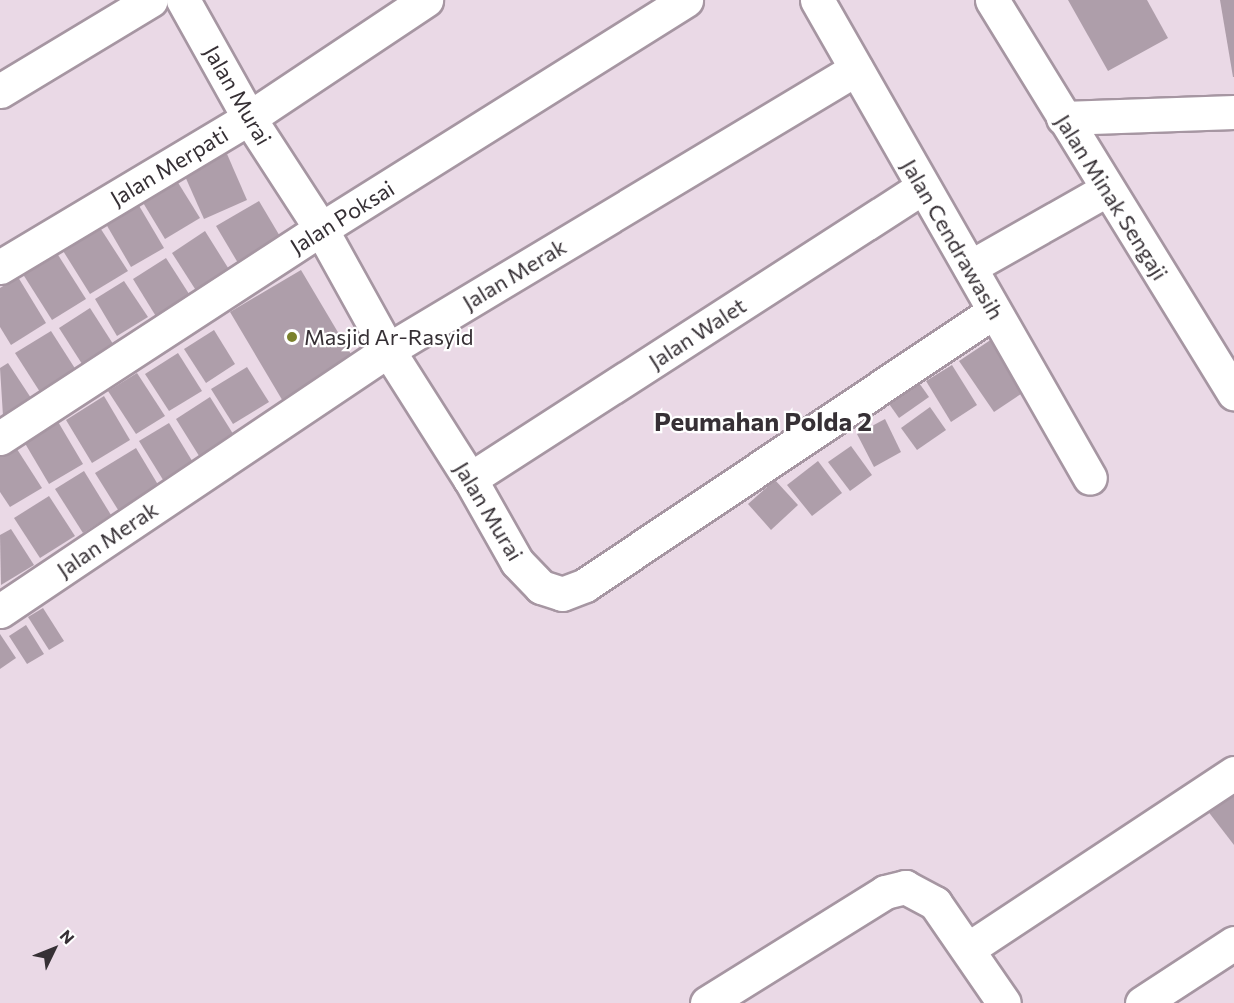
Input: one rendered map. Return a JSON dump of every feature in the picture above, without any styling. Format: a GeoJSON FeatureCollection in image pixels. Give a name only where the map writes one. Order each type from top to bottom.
{"type":"FeatureCollection","features":[{"type":"Feature","properties":{"kind":"street"},"geometry":{"type":"LineString","coordinates":[[0,91],[151,0]]}},
{"type":"Feature","properties":{"kind":"street","name":"Jalan Murai"},"geometry":{"type":"LineString","coordinates":[[183,0],[249,118],[321,229],[388,350],[470,479],[517,562],[541,587],[562,594],[585,585],[994,311]]}},
{"type":"Feature","properties":{"kind":"street","name":"Jalan Merpati"},"geometry":{"type":"LineString","coordinates":[[0,267],[249,118],[426,0]]}},
{"type":"Feature","properties":{"kind":"street","name":"Jalan Poksai"},"geometry":{"type":"LineString","coordinates":[[0,438],[321,229],[686,0]]}},
{"type":"Feature","properties":{"kind":"street","name":"Jalan Cendrawasih"},"geometry":{"type":"LineString","coordinates":[[817,0],[1090,478]]}},
{"type":"Feature","properties":{"kind":"street","name":"Jalan Minak Sengaji"},"geometry":{"type":"LineString","coordinates":[[992,0],[1106,190],[1234,393]]}},
{"type":"Feature","properties":{"kind":"street","name":"Jalan Merak"},"geometry":{"type":"LineString","coordinates":[[0,611],[388,350],[856,69]]}},
{"type":"Feature","properties":{"kind":"street"},"geometry":{"type":"LineString","coordinates":[[1063,118],[1234,112]]}},
{"type":"Feature","properties":{"kind":"street","name":"Jalan Walet"},"geometry":{"type":"LineString","coordinates":[[470,479],[923,187]]}},
{"type":"Feature","properties":{"kind":"street"},"geometry":{"type":"LineString","coordinates":[[970,267],[1106,190]]}},
{"type":"Feature","properties":{"kind":"street"},"geometry":{"type":"LineString","coordinates":[[968,949],[1234,773]]}},
{"type":"Feature","properties":{"kind":"street"},"geometry":{"type":"LineString","coordinates":[[707,1003],[885,892],[905,887],[935,903],[1004,1003]]}},
{"type":"Feature","properties":{"kind":"street"},"geometry":{"type":"LineString","coordinates":[[1142,1003],[1234,943]]}},
{"type":"Feature","properties":{"kind":"building"},"geometry":{"type":"Polygon","coordinates":[[[1068,0],[1147,0],[1168,38],[1108,71],[1068,0]]]}},
{"type":"Feature","properties":{"kind":"building"},"geometry":{"type":"Polygon","coordinates":[[[1220,0],[1234,0],[1234,77],[1233,77],[1220,0]]]}},
{"type":"Feature","properties":{"kind":"building"},"geometry":{"type":"Polygon","coordinates":[[[227,154],[247,200],[204,219],[184,174],[227,154]]]}},
{"type":"Feature","properties":{"kind":"building"},"geometry":{"type":"Polygon","coordinates":[[[177,181],[200,218],[165,239],[142,201],[177,181]]]}},
{"type":"Feature","properties":{"kind":"building"},"geometry":{"type":"Polygon","coordinates":[[[259,201],[281,238],[238,263],[216,226],[259,201]]]}},
{"type":"Feature","properties":{"kind":"building"},"geometry":{"type":"Polygon","coordinates":[[[138,204],[164,248],[131,267],[106,224],[138,204]]]}},
{"type":"Feature","properties":{"kind":"building"},"geometry":{"type":"Polygon","coordinates":[[[97,223],[128,271],[90,294],[60,246],[97,223]]]}},
{"type":"Feature","properties":{"kind":"building"},"geometry":{"type":"Polygon","coordinates":[[[205,231],[230,271],[197,292],[172,253],[205,231]]]}},
{"type":"Feature","properties":{"kind":"building"},"geometry":{"type":"Polygon","coordinates":[[[53,247],[86,299],[52,320],[19,268],[53,247]]]}},
{"type":"Feature","properties":{"kind":"building"},"geometry":{"type":"Polygon","coordinates":[[[166,258],[191,297],[157,318],[133,279],[166,258]]]}},
{"type":"Feature","properties":{"kind":"building","name":"Masjid Ar-Rasyid"},"geometry":{"type":"Polygon","coordinates":[[[301,270],[355,361],[284,403],[230,312],[301,270]]]}},
{"type":"Feature","properties":{"kind":"building"},"geometry":{"type":"Polygon","coordinates":[[[18,277],[46,323],[11,345],[0,327],[0,288],[18,277]]]}},
{"type":"Feature","properties":{"kind":"building"},"geometry":{"type":"Polygon","coordinates":[[[124,281],[148,317],[117,336],[95,299],[124,281]]]}},
{"type":"Feature","properties":{"kind":"building"},"geometry":{"type":"Polygon","coordinates":[[[90,308],[115,347],[84,367],[59,328],[90,308]]]}},
{"type":"Feature","properties":{"kind":"building"},"geometry":{"type":"Polygon","coordinates":[[[214,330],[235,364],[206,383],[184,349],[214,330]]]}},
{"type":"Feature","properties":{"kind":"building"},"geometry":{"type":"Polygon","coordinates":[[[51,331],[76,370],[40,392],[15,353],[51,331]]]}},
{"type":"Feature","properties":{"kind":"building"},"geometry":{"type":"Polygon","coordinates":[[[992,339],[1027,390],[994,412],[959,361],[992,339]]]}},
{"type":"Feature","properties":{"kind":"building"},"geometry":{"type":"Polygon","coordinates":[[[178,353],[202,391],[169,411],[145,374],[178,353]]]}},
{"type":"Feature","properties":{"kind":"building"},"geometry":{"type":"Polygon","coordinates":[[[8,363],[31,398],[3,416],[0,368],[8,363]]]}},
{"type":"Feature","properties":{"kind":"building"},"geometry":{"type":"Polygon","coordinates":[[[952,365],[977,405],[951,422],[926,381],[952,365]]]}},
{"type":"Feature","properties":{"kind":"building"},"geometry":{"type":"Polygon","coordinates":[[[247,367],[269,402],[233,424],[211,389],[247,367]]]}},
{"type":"Feature","properties":{"kind":"building"},"geometry":{"type":"Polygon","coordinates":[[[137,373],[165,416],[136,434],[108,391],[137,373]]]}},
{"type":"Feature","properties":{"kind":"building"},"geometry":{"type":"Polygon","coordinates":[[[917,380],[929,397],[899,418],[887,401],[917,380]]]}},
{"type":"Feature","properties":{"kind":"building"},"geometry":{"type":"Polygon","coordinates":[[[104,396],[130,440],[92,463],[66,420],[104,396]]]}},
{"type":"Feature","properties":{"kind":"building"},"geometry":{"type":"Polygon","coordinates":[[[210,397],[235,437],[201,459],[176,419],[210,397]]]}},
{"type":"Feature","properties":{"kind":"building"},"geometry":{"type":"Polygon","coordinates":[[[930,407],[946,430],[917,450],[901,428],[930,407]]]}},
{"type":"Feature","properties":{"kind":"building"},"geometry":{"type":"Polygon","coordinates":[[[885,419],[901,452],[874,467],[857,434],[885,419]]]}},
{"type":"Feature","properties":{"kind":"building"},"geometry":{"type":"Polygon","coordinates":[[[57,420],[83,464],[49,484],[23,440],[57,420]]]}},
{"type":"Feature","properties":{"kind":"building"},"geometry":{"type":"Polygon","coordinates":[[[169,423],[194,464],[165,483],[139,441],[169,423]]]}},
{"type":"Feature","properties":{"kind":"building"},"geometry":{"type":"Polygon","coordinates":[[[15,446],[42,488],[10,507],[0,492],[0,455],[15,446]]]}},
{"type":"Feature","properties":{"kind":"building"},"geometry":{"type":"Polygon","coordinates":[[[851,446],[872,475],[850,491],[828,462],[851,446]]]}},
{"type":"Feature","properties":{"kind":"building"},"geometry":{"type":"Polygon","coordinates":[[[136,448],[160,488],[120,513],[95,473],[136,448]]]}},
{"type":"Feature","properties":{"kind":"building"},"geometry":{"type":"Polygon","coordinates":[[[818,461],[842,493],[812,516],[787,485],[818,461]]]}},
{"type":"Feature","properties":{"kind":"building"},"geometry":{"type":"Polygon","coordinates":[[[84,471],[111,515],[83,533],[55,489],[84,471]]]}},
{"type":"Feature","properties":{"kind":"building"},"geometry":{"type":"Polygon","coordinates":[[[775,480],[798,505],[771,530],[748,504],[775,480]]]}},
{"type":"Feature","properties":{"kind":"building"},"geometry":{"type":"Polygon","coordinates":[[[49,496],[75,536],[40,558],[14,518],[49,496]]]}},
{"type":"Feature","properties":{"kind":"building"},"geometry":{"type":"Polygon","coordinates":[[[11,529],[34,565],[1,585],[0,535],[11,529]]]}},
{"type":"Feature","properties":{"kind":"building"},"geometry":{"type":"Polygon","coordinates":[[[43,608],[64,641],[49,650],[28,617],[43,608]]]}},
{"type":"Feature","properties":{"kind":"building"},"geometry":{"type":"Polygon","coordinates":[[[26,625],[44,654],[27,664],[9,636],[26,625]]]}},
{"type":"Feature","properties":{"kind":"building"},"geometry":{"type":"Polygon","coordinates":[[[0,634],[16,658],[0,669],[0,634]]]}},
{"type":"Feature","properties":{"kind":"building"},"geometry":{"type":"Polygon","coordinates":[[[1234,792],[1234,845],[1207,810],[1234,792]]]}},
{"type":"Feature","properties":{"kind":"place","name":"Masjid Ar-Rasyid"},"geometry":{"type":"Point","coordinates":[292,337]}},
{"type":"Feature","properties":{"kind":"district","name":"Peumahan Polda 2"},"geometry":{"type":"Point","coordinates":[763,421]}}]}
